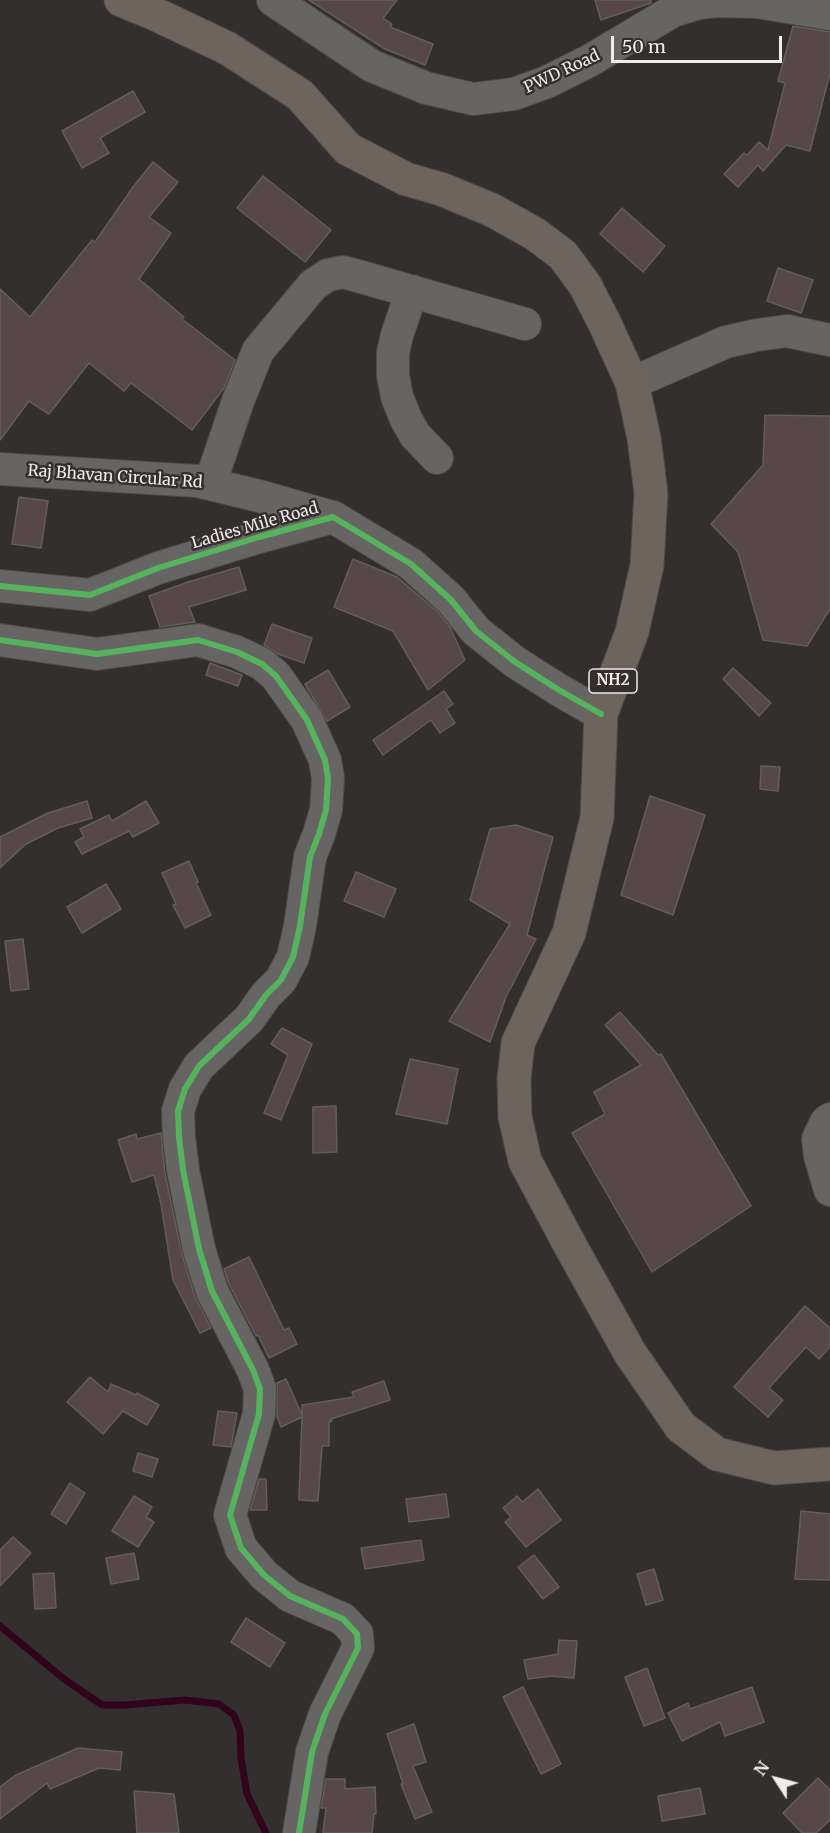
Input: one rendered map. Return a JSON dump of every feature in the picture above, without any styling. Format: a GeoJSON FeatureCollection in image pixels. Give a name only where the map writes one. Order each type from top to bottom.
{"type":"FeatureCollection","features":[{"type":"Feature","properties":{"kind":"highway","name":"NH2"},"geometry":{"type":"LineString","coordinates":[[121,0],[237,54],[300,95],[348,149],[406,179],[441,189],[492,210],[535,234],[563,255],[585,285],[605,324],[632,383],[644,438],[651,493],[647,565],[632,632],[601,714],[597,818],[569,933],[518,1043],[514,1079],[515,1117],[525,1161],[630,1353],[681,1427],[717,1454],[774,1468],[830,1464]]}},
{"type":"Feature","properties":{"kind":"street","name":"PWD Road"},"geometry":{"type":"LineString","coordinates":[[273,0],[372,66],[426,88],[472,99],[514,94],[547,82],[589,61],[673,11],[699,3],[757,1],[830,14]]}},
{"type":"Feature","properties":{"kind":"street"},"geometry":{"type":"LineString","coordinates":[[210,484],[238,401],[258,351],[313,285],[328,275],[343,272],[525,324]]}},
{"type":"Feature","properties":{"kind":"street"},"geometry":{"type":"LineString","coordinates":[[412,291],[397,335],[393,353],[393,375],[397,397],[406,419],[415,435],[437,458]]}},
{"type":"Feature","properties":{"kind":"street"},"geometry":{"type":"LineString","coordinates":[[632,383],[726,342],[747,337],[787,331],[830,340]]}},
{"type":"Feature","properties":{"kind":"street","name":"Raj Bhavan Circular Rd"},"geometry":{"type":"LineString","coordinates":[[0,469],[196,481],[333,517]]}},
{"type":"Feature","properties":{"kind":"street","name":"Ladies Mile Road"},"geometry":{"type":"LineString","coordinates":[[0,586],[90,595],[169,565],[333,517],[411,564],[451,600],[476,631],[515,662],[601,714]]}},
{"type":"Feature","properties":{"kind":"street"},"geometry":{"type":"LineString","coordinates":[[0,640],[97,654],[198,640],[237,652],[262,664],[276,676],[307,720],[325,760],[328,778],[326,810],[320,834],[310,857],[293,957],[280,981],[266,995],[249,1019],[200,1066],[184,1089],[178,1111],[183,1170],[199,1249],[212,1291],[253,1370],[260,1389],[259,1414],[230,1515],[241,1548],[264,1575],[290,1596],[343,1619],[357,1634],[358,1648],[325,1714],[312,1752],[299,1833]]}},
{"type":"Feature","properties":{"kind":"street"},"geometry":{"type":"LineString","coordinates":[[830,1119],[826,1122],[818,1139],[820,1156],[830,1190]]}},
{"type":"Feature","properties":{"kind":"building"},"geometry":{"type":"Polygon","coordinates":[[[309,0],[397,0],[383,18],[392,24],[390,27],[433,44],[425,65],[385,49],[309,0]]]}},
{"type":"Feature","properties":{"kind":"building"},"geometry":{"type":"Polygon","coordinates":[[[595,0],[651,0],[651,3],[601,20],[595,0]]]}},
{"type":"Feature","properties":{"kind":"building"},"geometry":{"type":"Polygon","coordinates":[[[793,26],[830,32],[830,73],[810,151],[786,145],[763,171],[758,165],[738,187],[724,174],[744,153],[747,155],[759,142],[768,150],[785,83],[778,81],[793,26]]]}},
{"type":"Feature","properties":{"kind":"building"},"geometry":{"type":"Polygon","coordinates":[[[133,91],[145,112],[100,138],[109,153],[82,168],[62,131],[133,91]]]}},
{"type":"Feature","properties":{"kind":"building"},"geometry":{"type":"Polygon","coordinates":[[[153,162],[178,182],[149,217],[171,233],[139,279],[184,317],[182,319],[235,360],[224,388],[192,430],[131,383],[124,391],[89,363],[49,414],[29,401],[0,440],[0,289],[30,317],[92,240],[95,242],[153,162]]]}},
{"type":"Feature","properties":{"kind":"building"},"geometry":{"type":"Polygon","coordinates":[[[263,176],[331,230],[305,262],[237,208],[263,176]]]}},
{"type":"Feature","properties":{"kind":"building"},"geometry":{"type":"Polygon","coordinates":[[[622,208],[665,246],[643,272],[600,234],[622,208]]]}},
{"type":"Feature","properties":{"kind":"building"},"geometry":{"type":"Polygon","coordinates":[[[778,268],[813,280],[801,313],[767,301],[778,268]]]}},
{"type":"Feature","properties":{"kind":"building"},"geometry":{"type":"Polygon","coordinates":[[[765,415],[830,416],[830,609],[807,646],[763,640],[738,552],[711,524],[763,465],[765,415]]]}},
{"type":"Feature","properties":{"kind":"building"},"geometry":{"type":"Polygon","coordinates":[[[19,497],[48,501],[41,548],[12,544],[19,497]]]}},
{"type":"Feature","properties":{"kind":"building"},"geometry":{"type":"Polygon","coordinates":[[[353,559],[397,577],[438,612],[450,627],[465,660],[428,690],[393,631],[334,607],[353,559]]]}},
{"type":"Feature","properties":{"kind":"building"},"geometry":{"type":"Polygon","coordinates":[[[239,567],[246,590],[189,607],[195,622],[160,627],[149,596],[239,567]]]}},
{"type":"Feature","properties":{"kind":"building"},"geometry":{"type":"Polygon","coordinates":[[[272,624],[312,638],[304,663],[278,654],[264,645],[272,624]]]}},
{"type":"Feature","properties":{"kind":"building"},"geometry":{"type":"Polygon","coordinates":[[[210,663],[242,675],[238,686],[206,675],[210,663]]]}},
{"type":"Feature","properties":{"kind":"building"},"geometry":{"type":"Polygon","coordinates":[[[733,668],[771,703],[759,716],[723,679],[733,668]]]}},
{"type":"Feature","properties":{"kind":"building"},"geometry":{"type":"Polygon","coordinates":[[[328,670],[350,707],[327,721],[305,684],[328,670]]]}},
{"type":"Feature","properties":{"kind":"building"},"geometry":{"type":"Polygon","coordinates":[[[444,691],[453,704],[446,709],[455,723],[440,733],[431,720],[383,755],[373,740],[444,691]]]}},
{"type":"Feature","properties":{"kind":"building"},"geometry":{"type":"Polygon","coordinates":[[[761,766],[780,767],[778,791],[760,789],[761,766]]]}},
{"type":"Feature","properties":{"kind":"building"},"geometry":{"type":"Polygon","coordinates":[[[650,796],[705,815],[673,915],[621,895],[650,796]]]}},
{"type":"Feature","properties":{"kind":"building"},"geometry":{"type":"Polygon","coordinates":[[[87,801],[92,818],[58,828],[26,844],[0,868],[0,837],[48,813],[87,801]]]}},
{"type":"Feature","properties":{"kind":"building"},"geometry":{"type":"Polygon","coordinates":[[[146,801],[159,823],[133,837],[129,831],[82,854],[75,842],[84,837],[80,829],[109,815],[112,821],[146,801]]]}},
{"type":"Feature","properties":{"kind":"building"},"geometry":{"type":"Polygon","coordinates":[[[516,825],[553,837],[527,935],[536,939],[506,997],[490,1042],[449,1021],[510,924],[470,900],[490,829],[516,825]]]}},
{"type":"Feature","properties":{"kind":"building"},"geometry":{"type":"Polygon","coordinates":[[[189,861],[198,882],[196,883],[211,915],[185,928],[173,905],[176,904],[162,873],[189,861]]]}},
{"type":"Feature","properties":{"kind":"building"},"geometry":{"type":"Polygon","coordinates":[[[356,872],[396,889],[384,917],[344,901],[356,872]]]}},
{"type":"Feature","properties":{"kind":"building"},"geometry":{"type":"Polygon","coordinates":[[[106,884],[121,909],[82,933],[67,907],[106,884]]]}},
{"type":"Feature","properties":{"kind":"building"},"geometry":{"type":"Polygon","coordinates":[[[23,939],[29,989],[11,991],[5,941],[23,939]]]}},
{"type":"Feature","properties":{"kind":"building"},"geometry":{"type":"Polygon","coordinates":[[[620,1012],[658,1055],[661,1054],[751,1206],[652,1272],[572,1133],[605,1114],[594,1092],[641,1065],[605,1025],[620,1012]]]}},
{"type":"Feature","properties":{"kind":"building"},"geometry":{"type":"Polygon","coordinates":[[[282,1028],[312,1044],[281,1120],[264,1113],[288,1055],[271,1044],[282,1028]]]}},
{"type":"Feature","properties":{"kind":"building"},"geometry":{"type":"Polygon","coordinates":[[[410,1059],[458,1069],[447,1124],[396,1114],[410,1059]]]}},
{"type":"Feature","properties":{"kind":"building"},"geometry":{"type":"Polygon","coordinates":[[[336,1106],[337,1152],[313,1153],[313,1107],[336,1106]]]}},
{"type":"Feature","properties":{"kind":"building"},"geometry":{"type":"Polygon","coordinates":[[[161,1133],[165,1174],[182,1254],[195,1297],[211,1328],[200,1333],[173,1280],[154,1175],[132,1182],[118,1140],[136,1134],[137,1139],[161,1133]]]}},
{"type":"Feature","properties":{"kind":"building"},"geometry":{"type":"Polygon","coordinates":[[[249,1257],[284,1330],[289,1328],[297,1344],[269,1358],[229,1284],[224,1269],[249,1257]]]}},
{"type":"Feature","properties":{"kind":"building"},"geometry":{"type":"Polygon","coordinates":[[[805,1306],[830,1328],[830,1347],[819,1359],[806,1347],[769,1388],[783,1400],[768,1417],[734,1387],[805,1306]]]}},
{"type":"Feature","properties":{"kind":"building"},"geometry":{"type":"Polygon","coordinates":[[[90,1377],[108,1392],[111,1384],[136,1395],[137,1393],[159,1405],[147,1425],[123,1411],[103,1434],[67,1402],[90,1377]]]}},
{"type":"Feature","properties":{"kind":"building"},"geometry":{"type":"Polygon","coordinates":[[[286,1379],[302,1415],[302,1405],[354,1397],[352,1392],[384,1381],[390,1400],[331,1419],[329,1446],[322,1446],[318,1501],[299,1500],[302,1417],[281,1427],[277,1417],[277,1383],[286,1379]]]}},
{"type":"Feature","properties":{"kind":"building"},"geometry":{"type":"Polygon","coordinates":[[[218,1411],[237,1413],[231,1447],[213,1445],[218,1411]]]}},
{"type":"Feature","properties":{"kind":"building"},"geometry":{"type":"Polygon","coordinates":[[[138,1453],[158,1459],[152,1477],[133,1471],[138,1453]]]}},
{"type":"Feature","properties":{"kind":"building"},"geometry":{"type":"Polygon","coordinates":[[[259,1479],[266,1479],[267,1510],[250,1510],[259,1479]]]}},
{"type":"Feature","properties":{"kind":"building"},"geometry":{"type":"Polygon","coordinates":[[[70,1483],[85,1493],[66,1524],[51,1514],[70,1483]]]}},
{"type":"Feature","properties":{"kind":"building"},"geometry":{"type":"Polygon","coordinates":[[[538,1489],[561,1520],[526,1547],[505,1522],[511,1517],[503,1508],[517,1496],[522,1502],[538,1489]]]}},
{"type":"Feature","properties":{"kind":"building"},"geometry":{"type":"Polygon","coordinates":[[[446,1494],[449,1517],[409,1522],[406,1499],[446,1494]]]}},
{"type":"Feature","properties":{"kind":"building"},"geometry":{"type":"Polygon","coordinates":[[[134,1496],[152,1507],[146,1517],[154,1522],[138,1547],[112,1531],[134,1496]]]}},
{"type":"Feature","properties":{"kind":"building"},"geometry":{"type":"Polygon","coordinates":[[[801,1511],[830,1514],[830,1580],[795,1579],[801,1511]]]}},
{"type":"Feature","properties":{"kind":"building"},"geometry":{"type":"Polygon","coordinates":[[[13,1537],[31,1553],[0,1586],[0,1550],[13,1537]]]}},
{"type":"Feature","properties":{"kind":"building"},"geometry":{"type":"Polygon","coordinates":[[[421,1540],[424,1560],[365,1569],[361,1548],[421,1540]]]}},
{"type":"Feature","properties":{"kind":"building"},"geometry":{"type":"Polygon","coordinates":[[[134,1553],[139,1579],[111,1584],[106,1558],[134,1553]]]}},
{"type":"Feature","properties":{"kind":"building"},"geometry":{"type":"Polygon","coordinates":[[[534,1555],[559,1587],[543,1599],[518,1567],[534,1555]]]}},
{"type":"Feature","properties":{"kind":"building"},"geometry":{"type":"Polygon","coordinates":[[[654,1569],[663,1600],[646,1605],[637,1574],[654,1569]]]}},
{"type":"Feature","properties":{"kind":"building"},"geometry":{"type":"Polygon","coordinates":[[[54,1573],[56,1608],[35,1609],[33,1574],[54,1573]]]}},
{"type":"Feature","properties":{"kind":"building"},"geometry":{"type":"Polygon","coordinates":[[[246,1618],[285,1643],[270,1667],[231,1642],[246,1618]]]}},
{"type":"Feature","properties":{"kind":"building"},"geometry":{"type":"Polygon","coordinates":[[[559,1640],[577,1641],[574,1678],[551,1676],[528,1679],[524,1660],[558,1654],[559,1640]]]}},
{"type":"Feature","properties":{"kind":"building"},"geometry":{"type":"Polygon","coordinates":[[[647,1668],[665,1718],[644,1726],[625,1677],[647,1668]]]}},
{"type":"Feature","properties":{"kind":"building"},"geometry":{"type":"Polygon","coordinates":[[[523,1687],[561,1764],[541,1774],[503,1697],[523,1687]]]}},
{"type":"Feature","properties":{"kind":"building"},"geometry":{"type":"Polygon","coordinates":[[[752,1687],[764,1722],[725,1736],[720,1722],[682,1741],[668,1713],[688,1703],[690,1709],[752,1687]]]}},
{"type":"Feature","properties":{"kind":"building"},"geometry":{"type":"Polygon","coordinates":[[[414,1724],[426,1762],[413,1766],[432,1812],[415,1819],[401,1784],[403,1784],[387,1734],[414,1724]]]}},
{"type":"Feature","properties":{"kind":"building"},"geometry":{"type":"Polygon","coordinates":[[[78,1748],[122,1752],[120,1770],[99,1768],[50,1789],[47,1783],[0,1819],[0,1787],[16,1775],[78,1748]]]}},
{"type":"Feature","properties":{"kind":"building"},"geometry":{"type":"Polygon","coordinates":[[[818,1778],[830,1790],[830,1820],[816,1833],[802,1833],[783,1813],[818,1778]]]}},
{"type":"Feature","properties":{"kind":"building"},"geometry":{"type":"Polygon","coordinates":[[[326,1779],[345,1779],[345,1789],[375,1787],[376,1814],[374,1814],[372,1833],[323,1833],[326,1808],[321,1808],[326,1779]]]}},
{"type":"Feature","properties":{"kind":"building"},"geometry":{"type":"Polygon","coordinates":[[[700,1788],[705,1814],[662,1821],[658,1796],[700,1788]]]}},
{"type":"Feature","properties":{"kind":"building"},"geometry":{"type":"Polygon","coordinates":[[[134,1791],[174,1794],[179,1833],[137,1833],[134,1791]]]}},
{"type":"Feature","properties":{"kind":"waterway"},"geometry":{"type":"LineString","coordinates":[[0,1626],[64,1679],[102,1705],[185,1700],[219,1704],[234,1715],[240,1731],[241,1758],[247,1794],[266,1833]]}},
{"type":"Feature","properties":{"kind":"cycle path"},"geometry":{"type":"LineString","coordinates":[[0,586],[90,595],[158,568],[333,517],[411,564],[451,600],[476,631],[515,662],[601,714]]}},
{"type":"Feature","properties":{"kind":"cycle path"},"geometry":{"type":"LineString","coordinates":[[0,640],[97,654],[198,640],[237,652],[262,664],[276,676],[307,720],[325,760],[328,778],[326,810],[310,857],[293,957],[281,980],[266,995],[249,1019],[199,1066],[185,1089],[178,1111],[183,1170],[199,1249],[212,1291],[253,1370],[260,1389],[259,1414],[230,1515],[241,1548],[264,1575],[290,1596],[343,1619],[357,1634],[358,1648],[325,1714],[312,1752],[299,1833]]}}]}
